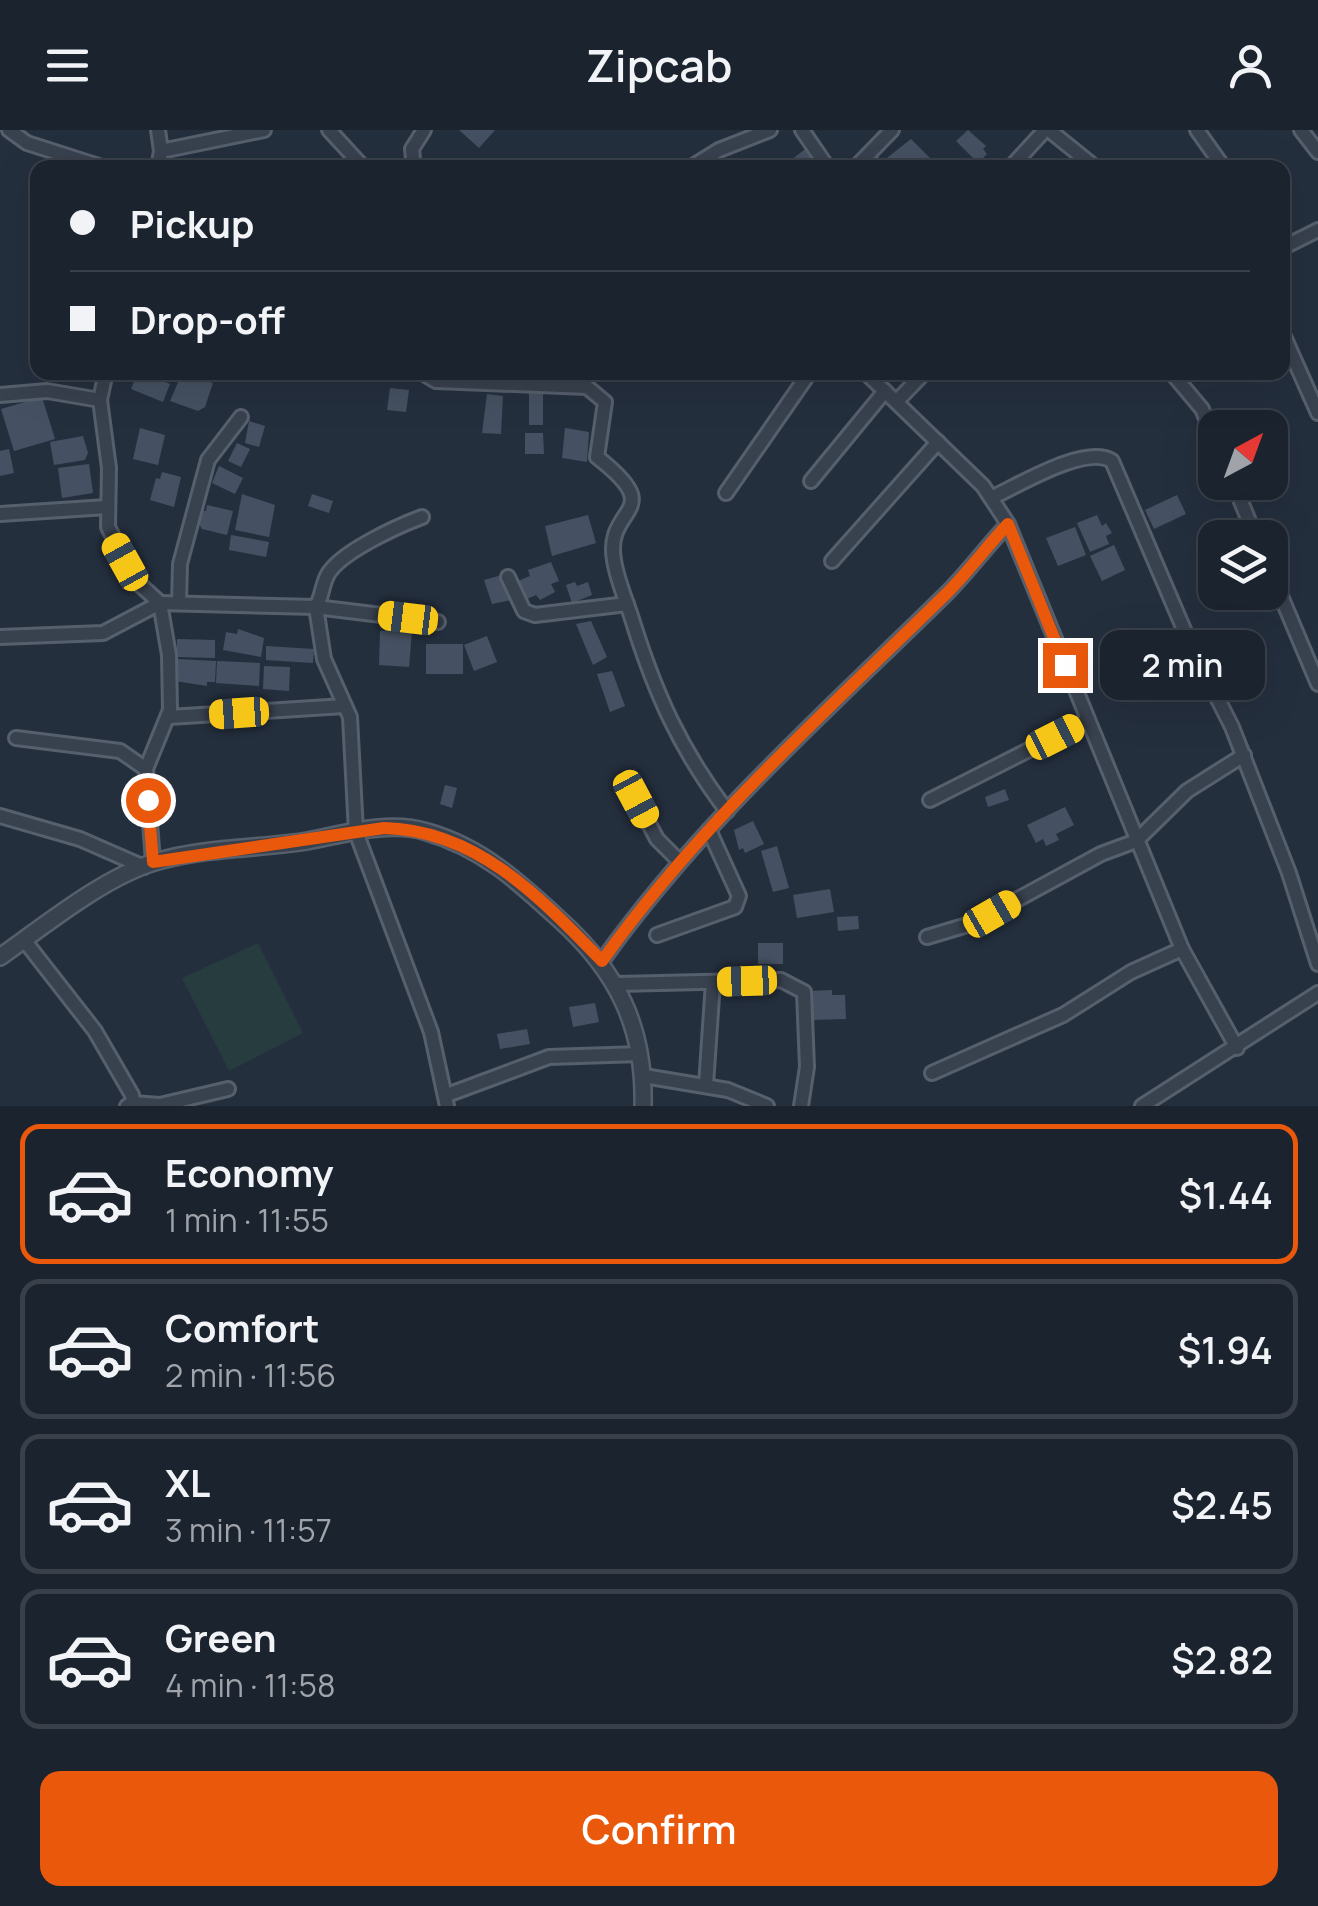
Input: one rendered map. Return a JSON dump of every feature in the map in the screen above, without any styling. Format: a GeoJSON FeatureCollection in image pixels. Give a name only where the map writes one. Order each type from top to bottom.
{"type":"FeatureCollection","features":[{"type":"Feature","properties":{"kind":"street"},"geometry":{"type":"LineString","coordinates":[[9,130],[27,143],[80,160]]}},
{"type":"Feature","properties":{"kind":"street"},"geometry":{"type":"LineString","coordinates":[[158,130],[160,160]]}},
{"type":"Feature","properties":{"kind":"street"},"geometry":{"type":"LineString","coordinates":[[162,151],[264,130]]}},
{"type":"Feature","properties":{"kind":"street"},"geometry":{"type":"LineString","coordinates":[[329,130],[357,160]]}},
{"type":"Feature","properties":{"kind":"street"},"geometry":{"type":"LineString","coordinates":[[413,160],[412,149],[424,130]]}},
{"type":"Feature","properties":{"kind":"street"},"geometry":{"type":"LineString","coordinates":[[702,160],[770,130]]}},
{"type":"Feature","properties":{"kind":"street"},"geometry":{"type":"LineString","coordinates":[[802,130],[823,160]]}},
{"type":"Feature","properties":{"kind":"street"},"geometry":{"type":"LineString","coordinates":[[864,160],[892,130]]}},
{"type":"Feature","properties":{"kind":"street"},"geometry":{"type":"LineString","coordinates":[[1018,160],[1047,130],[1086,160]]}},
{"type":"Feature","properties":{"kind":"street"},"geometry":{"type":"LineString","coordinates":[[1196,130],[1218,160]]}},
{"type":"Feature","properties":{"kind":"street"},"geometry":{"type":"LineString","coordinates":[[1301,130],[1318,152]]}},
{"type":"Feature","properties":{"kind":"street"},"geometry":{"type":"LineString","coordinates":[[1290,244],[1318,230]]}},
{"type":"Feature","properties":{"kind":"street"},"geometry":{"type":"LineString","coordinates":[[1290,350],[1318,413]]}},
{"type":"Feature","properties":{"kind":"street"},"geometry":{"type":"LineString","coordinates":[[104,380],[100,400],[109,468],[108,527],[136,581],[160,603],[169,655],[169,718],[146,770],[148,865]]}},
{"type":"Feature","properties":{"kind":"street"},"geometry":{"type":"LineString","coordinates":[[434,380],[587,386],[605,402],[598,457],[628,481],[632,494],[632,505],[614,535],[613,546],[628,604],[650,677],[676,738],[727,811]]}},
{"type":"Feature","properties":{"kind":"street"},"geometry":{"type":"LineString","coordinates":[[726,493],[804,380]]}},
{"type":"Feature","properties":{"kind":"street"},"geometry":{"type":"LineString","coordinates":[[873,380],[992,497],[1008,524],[1182,949],[1237,1048]]}},
{"type":"Feature","properties":{"kind":"street"},"geometry":{"type":"LineString","coordinates":[[897,401],[917,380]]}},
{"type":"Feature","properties":{"kind":"street"},"geometry":{"type":"LineString","coordinates":[[1178,380],[1202,410]]}},
{"type":"Feature","properties":{"kind":"street"},"geometry":{"type":"LineString","coordinates":[[0,395],[47,391],[100,400]]}},
{"type":"Feature","properties":{"kind":"street"},"geometry":{"type":"LineString","coordinates":[[811,481],[885,391]]}},
{"type":"Feature","properties":{"kind":"street"},"geometry":{"type":"LineString","coordinates":[[178,603],[180,564],[208,460],[240,417]]}},
{"type":"Feature","properties":{"kind":"street"},"geometry":{"type":"LineString","coordinates":[[832,561],[938,442]]}},
{"type":"Feature","properties":{"kind":"street"},"geometry":{"type":"LineString","coordinates":[[992,497],[1082,457],[1099,456],[1112,461],[1191,646],[1244,755],[1318,964]]}},
{"type":"Feature","properties":{"kind":"street"},"geometry":{"type":"LineString","coordinates":[[0,514],[107,507]]}},
{"type":"Feature","properties":{"kind":"street"},"geometry":{"type":"LineString","coordinates":[[422,517],[376,537],[334,568],[327,575],[316,607],[324,659],[350,717],[356,832],[431,1032],[447,1101],[550,1056],[640,1054]]}},
{"type":"Feature","properties":{"kind":"street"},"geometry":{"type":"LineString","coordinates":[[602,961],[679,861],[774,758],[948,592],[1008,524]]}},
{"type":"Feature","properties":{"kind":"street"},"geometry":{"type":"LineString","coordinates":[[508,576],[524,611],[536,616],[628,604]]}},
{"type":"Feature","properties":{"kind":"street"},"geometry":{"type":"LineString","coordinates":[[0,637],[102,633],[160,603],[316,607],[438,622]]}},
{"type":"Feature","properties":{"kind":"street"},"geometry":{"type":"LineString","coordinates":[[1287,610],[1318,684]]}},
{"type":"Feature","properties":{"kind":"street"},"geometry":{"type":"LineString","coordinates":[[169,718],[344,706]]}},
{"type":"Feature","properties":{"kind":"street"},"geometry":{"type":"LineString","coordinates":[[930,800],[1086,721]]}},
{"type":"Feature","properties":{"kind":"street"},"geometry":{"type":"LineString","coordinates":[[16,738],[120,751],[146,770]]}},
{"type":"Feature","properties":{"kind":"street"},"geometry":{"type":"LineString","coordinates":[[927,938],[974,923],[1083,863],[1136,841],[1186,792],[1244,755]]}},
{"type":"Feature","properties":{"kind":"street"},"geometry":{"type":"LineString","coordinates":[[636,799],[656,839],[679,861]]}},
{"type":"Feature","properties":{"kind":"street"},"geometry":{"type":"LineString","coordinates":[[0,816],[80,839],[148,865]]}},
{"type":"Feature","properties":{"kind":"street"},"geometry":{"type":"LineString","coordinates":[[0,957],[73,904],[148,865],[356,832],[416,829],[464,844],[507,873],[602,961],[618,984],[640,1054],[643,1106]]}},
{"type":"Feature","properties":{"kind":"street"},"geometry":{"type":"LineString","coordinates":[[657,935],[735,907],[739,896],[709,830]]}},
{"type":"Feature","properties":{"kind":"street"},"geometry":{"type":"LineString","coordinates":[[24,940],[95,1032],[132,1094],[130,1105],[160,1105],[228,1090]]}},
{"type":"Feature","properties":{"kind":"street"},"geometry":{"type":"LineString","coordinates":[[932,1073],[1063,1015],[1132,972],[1182,949]]}},
{"type":"Feature","properties":{"kind":"street"},"geometry":{"type":"LineString","coordinates":[[618,984],[781,980],[804,992],[807,1067],[801,1106]]}},
{"type":"Feature","properties":{"kind":"street"},"geometry":{"type":"LineString","coordinates":[[706,1085],[713,982]]}},
{"type":"Feature","properties":{"kind":"street"},"geometry":{"type":"LineString","coordinates":[[1142,1106],[1318,994]]}},
{"type":"Feature","properties":{"kind":"street"},"geometry":{"type":"LineString","coordinates":[[644,1076],[706,1085],[767,1106]]}},
{"type":"Feature","properties":{"kind":"green space"},"geometry":{"type":"Polygon","coordinates":[[[258,943],[303,1033],[229,1071],[182,978],[258,943]]]}},
{"type":"Feature","properties":{"kind":"building"},"geometry":{"type":"Polygon","coordinates":[[[459,130],[495,130],[479,148],[459,130]]]}},
{"type":"Feature","properties":{"kind":"building"},"geometry":{"type":"Polygon","coordinates":[[[968,130],[986,146],[983,149],[987,154],[975,160],[956,141],[968,130]]]}},
{"type":"Feature","properties":{"kind":"building"},"geometry":{"type":"Polygon","coordinates":[[[911,139],[932,160],[884,160],[911,139]]]}},
{"type":"Feature","properties":{"kind":"building"},"geometry":{"type":"Polygon","coordinates":[[[809,146],[820,160],[791,160],[809,146]]]}},
{"type":"Feature","properties":{"kind":"building"},"geometry":{"type":"Polygon","coordinates":[[[135,380],[170,384],[163,402],[131,389],[135,380]]]}},
{"type":"Feature","properties":{"kind":"building"},"geometry":{"type":"Polygon","coordinates":[[[179,380],[213,383],[205,407],[198,411],[170,401],[179,380]]]}},
{"type":"Feature","properties":{"kind":"building"},"geometry":{"type":"Polygon","coordinates":[[[390,388],[409,390],[406,412],[387,410],[390,388]]]}},
{"type":"Feature","properties":{"kind":"building"},"geometry":{"type":"Polygon","coordinates":[[[529,393],[543,393],[543,425],[529,425],[529,393]]]}},
{"type":"Feature","properties":{"kind":"building"},"geometry":{"type":"Polygon","coordinates":[[[487,394],[503,396],[501,434],[482,433],[487,394]]]}},
{"type":"Feature","properties":{"kind":"building"},"geometry":{"type":"Polygon","coordinates":[[[42,397],[55,439],[14,451],[1,409],[42,397]]]}},
{"type":"Feature","properties":{"kind":"building"},"geometry":{"type":"Polygon","coordinates":[[[249,421],[265,426],[259,447],[245,443],[249,421]]]}},
{"type":"Feature","properties":{"kind":"building"},"geometry":{"type":"Polygon","coordinates":[[[140,428],[165,435],[158,465],[133,459],[140,428]]]}},
{"type":"Feature","properties":{"kind":"building"},"geometry":{"type":"Polygon","coordinates":[[[565,428],[589,432],[587,462],[562,458],[565,428]]]}},
{"type":"Feature","properties":{"kind":"building"},"geometry":{"type":"Polygon","coordinates":[[[525,433],[543,433],[544,454],[525,454],[525,433]]]}},
{"type":"Feature","properties":{"kind":"building"},"geometry":{"type":"Polygon","coordinates":[[[83,436],[88,453],[85,460],[54,465],[50,442],[83,436]]]}},
{"type":"Feature","properties":{"kind":"building"},"geometry":{"type":"Polygon","coordinates":[[[237,443],[250,449],[241,467],[228,461],[237,443]]]}},
{"type":"Feature","properties":{"kind":"building"},"geometry":{"type":"Polygon","coordinates":[[[9,449],[14,473],[0,476],[0,451],[9,449]]]}},
{"type":"Feature","properties":{"kind":"building"},"geometry":{"type":"Polygon","coordinates":[[[89,464],[93,493],[62,498],[58,468],[89,464]]]}},
{"type":"Feature","properties":{"kind":"building"},"geometry":{"type":"Polygon","coordinates":[[[219,466],[243,478],[235,494],[212,483],[219,466]]]}},
{"type":"Feature","properties":{"kind":"building"},"geometry":{"type":"Polygon","coordinates":[[[162,472],[181,477],[174,507],[150,500],[156,478],[160,479],[162,472]]]}},
{"type":"Feature","properties":{"kind":"building"},"geometry":{"type":"Polygon","coordinates":[[[242,494],[275,505],[269,537],[235,530],[242,494]]]}},
{"type":"Feature","properties":{"kind":"building"},"geometry":{"type":"Polygon","coordinates":[[[312,494],[333,501],[329,513],[308,506],[312,494]]]}},
{"type":"Feature","properties":{"kind":"building"},"geometry":{"type":"Polygon","coordinates":[[[1177,495],[1186,514],[1154,529],[1145,510],[1177,495]]]}},
{"type":"Feature","properties":{"kind":"building"},"geometry":{"type":"Polygon","coordinates":[[[207,505],[233,511],[227,535],[202,529],[198,522],[207,505]]]}},
{"type":"Feature","properties":{"kind":"building"},"geometry":{"type":"Polygon","coordinates":[[[588,515],[596,543],[552,556],[545,526],[588,515]]]}},
{"type":"Feature","properties":{"kind":"building"},"geometry":{"type":"Polygon","coordinates":[[[1097,515],[1102,526],[1106,523],[1112,533],[1106,536],[1109,544],[1090,552],[1077,523],[1097,515]]]}},
{"type":"Feature","properties":{"kind":"building"},"geometry":{"type":"Polygon","coordinates":[[[1075,527],[1086,555],[1058,566],[1046,538],[1075,527]]]}},
{"type":"Feature","properties":{"kind":"building"},"geometry":{"type":"Polygon","coordinates":[[[231,535],[269,542],[266,557],[229,550],[231,535]]]}},
{"type":"Feature","properties":{"kind":"building"},"geometry":{"type":"Polygon","coordinates":[[[1114,545],[1125,570],[1102,581],[1090,556],[1114,545]]]}},
{"type":"Feature","properties":{"kind":"building"},"geometry":{"type":"Polygon","coordinates":[[[551,562],[559,581],[551,584],[555,592],[540,600],[536,595],[525,600],[518,581],[530,576],[528,570],[551,562]]]}},
{"type":"Feature","properties":{"kind":"building"},"geometry":{"type":"Polygon","coordinates":[[[502,575],[511,600],[492,604],[484,580],[502,575]]]}},
{"type":"Feature","properties":{"kind":"building"},"geometry":{"type":"Polygon","coordinates":[[[575,582],[577,586],[588,582],[592,595],[572,603],[566,585],[575,582]]]}},
{"type":"Feature","properties":{"kind":"building"},"geometry":{"type":"Polygon","coordinates":[[[591,621],[607,657],[593,665],[576,624],[591,621]]]}},
{"type":"Feature","properties":{"kind":"building"},"geometry":{"type":"Polygon","coordinates":[[[390,626],[405,626],[405,632],[412,631],[409,667],[379,665],[380,631],[389,630],[390,626]]]}},
{"type":"Feature","properties":{"kind":"building"},"geometry":{"type":"Polygon","coordinates":[[[238,629],[264,638],[261,657],[223,650],[226,632],[237,634],[238,629]]]}},
{"type":"Feature","properties":{"kind":"building"},"geometry":{"type":"Polygon","coordinates":[[[487,636],[497,662],[474,671],[464,645],[487,636]]]}},
{"type":"Feature","properties":{"kind":"building"},"geometry":{"type":"Polygon","coordinates":[[[177,639],[215,640],[215,658],[177,657],[177,639]]]}},
{"type":"Feature","properties":{"kind":"building"},"geometry":{"type":"Polygon","coordinates":[[[426,644],[463,644],[463,674],[426,674],[426,644]]]}},
{"type":"Feature","properties":{"kind":"building"},"geometry":{"type":"Polygon","coordinates":[[[266,646],[314,649],[313,663],[266,660],[266,646]]]}},
{"type":"Feature","properties":{"kind":"building"},"geometry":{"type":"Polygon","coordinates":[[[177,659],[216,661],[215,682],[207,682],[207,686],[175,681],[177,659]]]}},
{"type":"Feature","properties":{"kind":"building"},"geometry":{"type":"Polygon","coordinates":[[[217,661],[260,663],[259,686],[216,683],[217,661]]]}},
{"type":"Feature","properties":{"kind":"building"},"geometry":{"type":"Polygon","coordinates":[[[264,666],[290,667],[289,691],[263,689],[264,666]]]}},
{"type":"Feature","properties":{"kind":"building"},"geometry":{"type":"Polygon","coordinates":[[[612,671],[625,706],[610,712],[597,674],[612,671]]]}},
{"type":"Feature","properties":{"kind":"building"},"geometry":{"type":"Polygon","coordinates":[[[445,785],[457,788],[452,808],[440,804],[445,785]]]}},
{"type":"Feature","properties":{"kind":"building"},"geometry":{"type":"Polygon","coordinates":[[[1005,789],[1009,800],[988,807],[985,797],[1005,789]]]}},
{"type":"Feature","properties":{"kind":"building"},"geometry":{"type":"Polygon","coordinates":[[[1065,807],[1074,825],[1056,834],[1059,840],[1046,846],[1043,839],[1036,843],[1027,825],[1065,807]]]}},
{"type":"Feature","properties":{"kind":"building"},"geometry":{"type":"Polygon","coordinates":[[[753,821],[764,844],[745,853],[743,848],[739,850],[734,830],[753,821]]]}},
{"type":"Feature","properties":{"kind":"building"},"geometry":{"type":"Polygon","coordinates":[[[777,846],[789,888],[773,892],[761,851],[777,846]]]}},
{"type":"Feature","properties":{"kind":"building"},"geometry":{"type":"Polygon","coordinates":[[[830,889],[834,912],[797,918],[793,895],[830,889]]]}},
{"type":"Feature","properties":{"kind":"building"},"geometry":{"type":"Polygon","coordinates":[[[858,916],[859,929],[838,931],[837,917],[858,916]]]}},
{"type":"Feature","properties":{"kind":"building"},"geometry":{"type":"Polygon","coordinates":[[[758,943],[783,943],[783,964],[758,964],[758,943]]]}},
{"type":"Feature","properties":{"kind":"building"},"geometry":{"type":"Polygon","coordinates":[[[832,990],[832,995],[845,995],[846,1019],[811,1020],[809,991],[832,990]]]}},
{"type":"Feature","properties":{"kind":"building"},"geometry":{"type":"Polygon","coordinates":[[[595,1003],[599,1022],[573,1027],[569,1007],[595,1003]]]}},
{"type":"Feature","properties":{"kind":"building"},"geometry":{"type":"Polygon","coordinates":[[[527,1029],[530,1044],[500,1049],[497,1034],[527,1029]]]}},
{"type":"Feature","properties":{"kind":"route"},"geometry":{"type":"LineString","coordinates":[[148,800],[153,862],[384,828],[416,829],[464,844],[495,863],[602,961],[679,861],[774,758],[948,592],[1008,524],[1065,665]]}}]}
